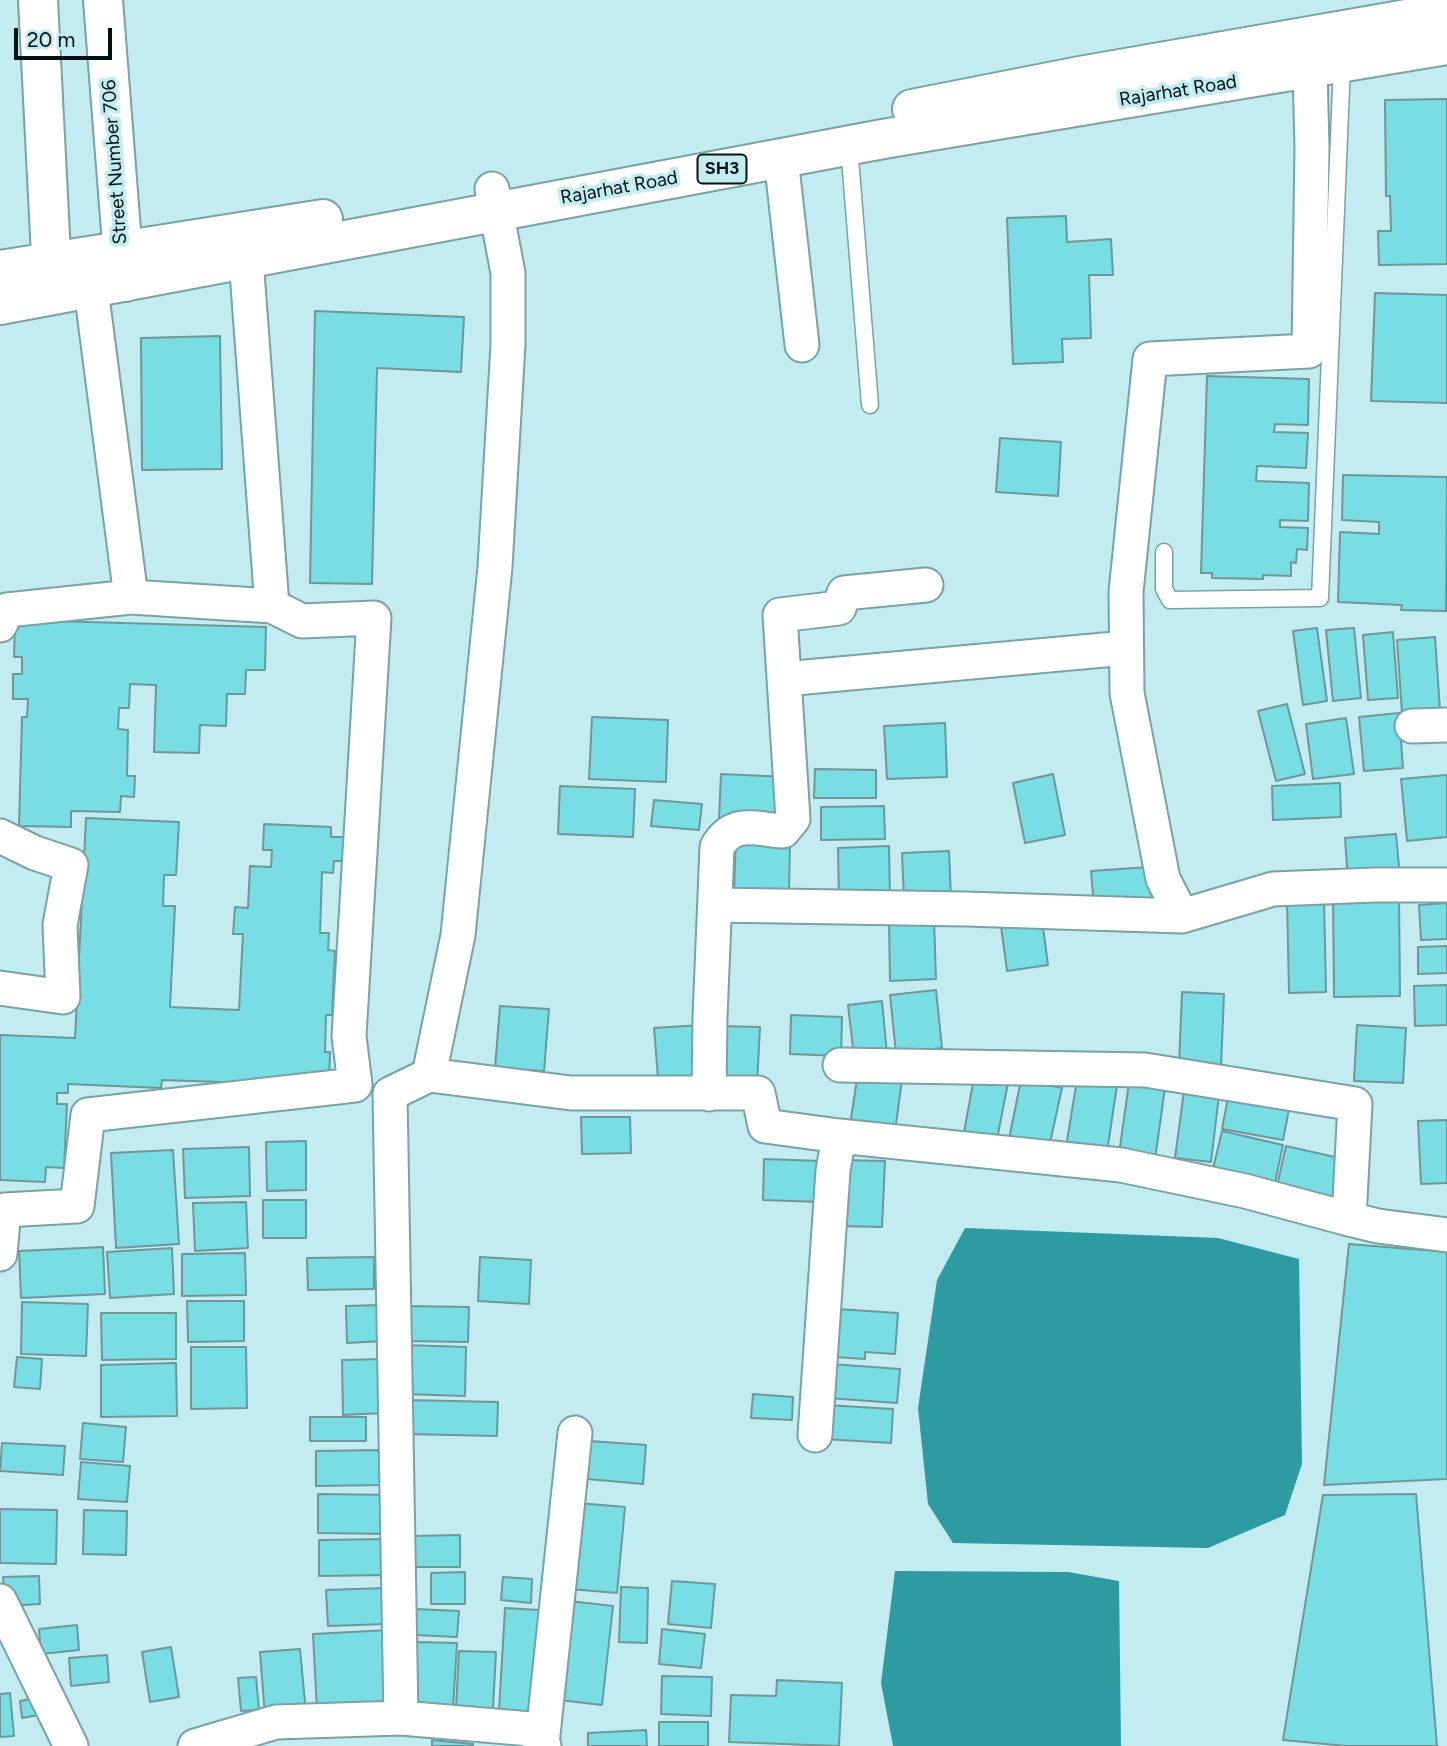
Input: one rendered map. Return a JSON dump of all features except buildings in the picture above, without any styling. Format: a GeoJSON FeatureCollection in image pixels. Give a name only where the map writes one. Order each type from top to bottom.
{"type":"FeatureCollection","features":[{"type":"Feature","properties":{"kind":"main road"},"geometry":{"type":"LineString","coordinates":[[38,0],[52,279]]}},
{"type":"Feature","properties":{"kind":"main road","name":"Street Number 706"},"geometry":{"type":"LineString","coordinates":[[103,0],[113,274]]}},
{"type":"Feature","properties":{"kind":"main road","name":"Rajarhat Road"},"geometry":{"type":"LineString","coordinates":[[0,270],[52,279],[246,259],[494,199],[1067,79],[1447,12]]}},
{"type":"Feature","properties":{"kind":"main road","name":"Rajarhat Road"},"geometry":{"type":"LineString","coordinates":[[0,305],[52,279],[113,274],[376,210],[494,199],[781,158],[1447,46]]}},
{"type":"Feature","properties":{"kind":"street"},"geometry":{"type":"LineString","coordinates":[[1182,916],[1163,879],[1127,693],[1126,592],[1150,359],[1308,351],[1311,147],[1326,67]]}},
{"type":"Feature","properties":{"kind":"street"},"geometry":{"type":"LineString","coordinates":[[781,158],[802,345]]}},
{"type":"Feature","properties":{"kind":"street"},"geometry":{"type":"LineString","coordinates":[[429,1075],[458,935],[495,567],[508,344],[508,273],[494,199]]}},
{"type":"Feature","properties":{"kind":"street"},"geometry":{"type":"LineString","coordinates":[[246,259],[272,607]]}},
{"type":"Feature","properties":{"kind":"street"},"geometry":{"type":"LineString","coordinates":[[113,274],[131,597]]}},
{"type":"Feature","properties":{"kind":"street"},"geometry":{"type":"LineString","coordinates":[[709,1094],[717,847],[724,834],[736,828],[783,831],[793,820],[780,615],[839,608],[844,593],[926,585]]}},
{"type":"Feature","properties":{"kind":"street"},"geometry":{"type":"LineString","coordinates":[[0,625],[7,611],[131,597],[272,607],[302,621],[374,618],[349,1036],[355,1085]]}},
{"type":"Feature","properties":{"kind":"street"},"geometry":{"type":"LineString","coordinates":[[784,679],[1126,648]]}},
{"type":"Feature","properties":{"kind":"street"},"geometry":{"type":"LineString","coordinates":[[1412,726],[1447,724]]}},
{"type":"Feature","properties":{"kind":"street"},"geometry":{"type":"LineString","coordinates":[[0,836],[36,853],[71,865],[60,925],[63,998],[0,988]]}},
{"type":"Feature","properties":{"kind":"street"},"geometry":{"type":"LineString","coordinates":[[716,905],[1182,916],[1273,889],[1447,885]]}},
{"type":"Feature","properties":{"kind":"street"},"geometry":{"type":"LineString","coordinates":[[840,1065],[1145,1070],[1356,1104],[1349,1219]]}},
{"type":"Feature","properties":{"kind":"street"},"geometry":{"type":"LineString","coordinates":[[0,1254],[4,1210],[77,1206],[88,1115],[355,1085],[390,1094],[429,1075],[571,1093],[758,1093],[765,1126],[1121,1166],[1245,1191],[1378,1226],[1447,1235]]}},
{"type":"Feature","properties":{"kind":"street"},"geometry":{"type":"LineString","coordinates":[[390,1094],[401,1718]]}},
{"type":"Feature","properties":{"kind":"street"},"geometry":{"type":"LineString","coordinates":[[815,1435],[833,1171],[839,1136]]}},
{"type":"Feature","properties":{"kind":"street"},"geometry":{"type":"LineString","coordinates":[[543,1745],[575,1433]]}},
{"type":"Feature","properties":{"kind":"street"},"geometry":{"type":"LineString","coordinates":[[0,1601],[71,1746]]}},
{"type":"Feature","properties":{"kind":"street"},"geometry":{"type":"LineString","coordinates":[[195,1746],[276,1722],[401,1718],[531,1729],[543,1745]]}},
{"type":"Feature","properties":{"kind":"lane"},"geometry":{"type":"LineString","coordinates":[[1164,552],[1164,589],[1170,600],[1320,598],[1326,67]]}},
{"type":"Feature","properties":{"kind":"lane"},"geometry":{"type":"LineString","coordinates":[[849,146],[870,405]]}},
{"type":"Feature","properties":{"kind":"water"},"geometry":{"type":"Polygon","coordinates":[[[965,1228],[1218,1238],[1299,1259],[1302,1464],[1285,1515],[1208,1548],[953,1543],[928,1504],[918,1408],[937,1280],[965,1228]]]}},
{"type":"Feature","properties":{"kind":"water"},"geometry":{"type":"Polygon","coordinates":[[[895,1571],[1068,1572],[1119,1581],[1121,1746],[893,1746],[881,1683],[895,1571]]]}}]}
